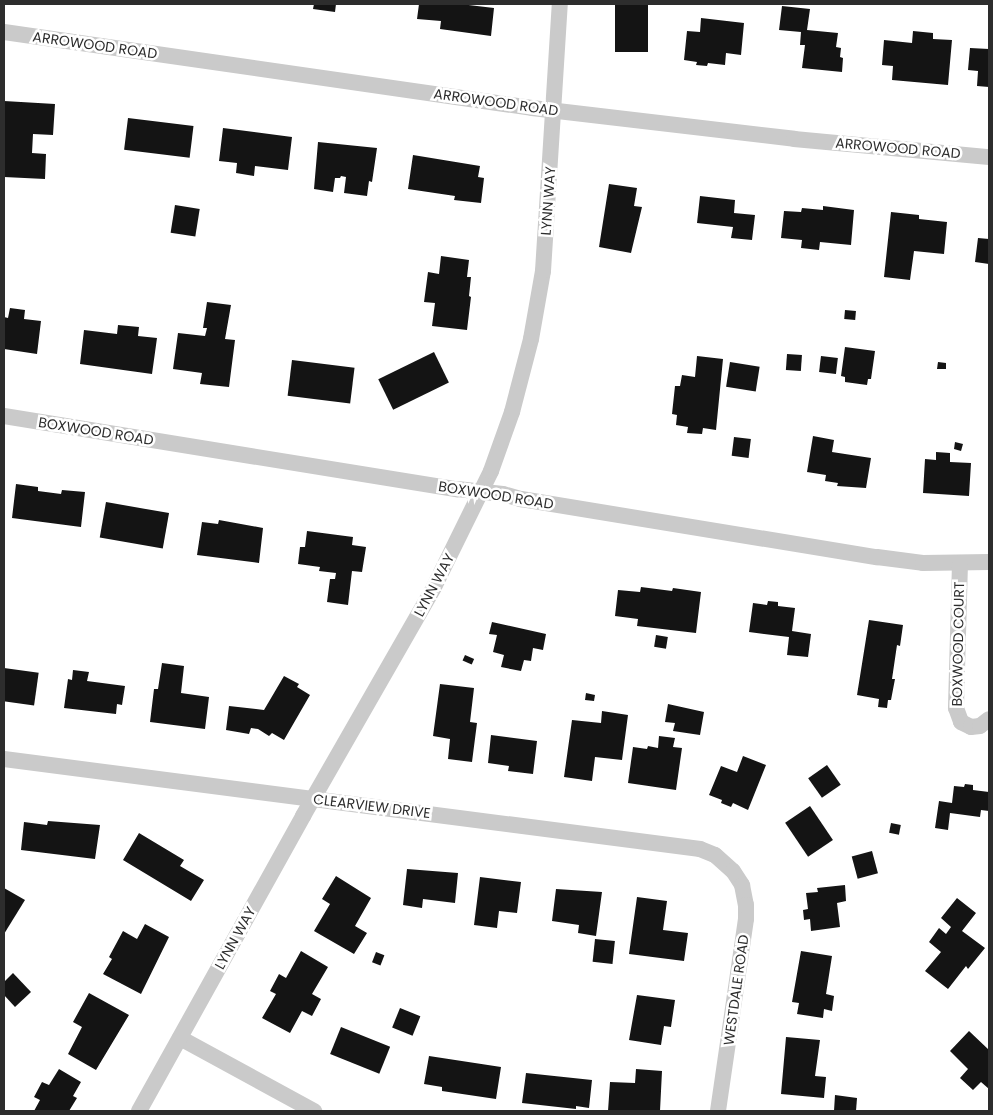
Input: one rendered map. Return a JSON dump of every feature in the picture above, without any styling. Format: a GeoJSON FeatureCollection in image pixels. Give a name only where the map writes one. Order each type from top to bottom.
{"type":"FeatureCollection","features":[{"type":"Feature","properties":{"kind":"street","name":"LYNN WAY"},"geometry":{"type":"LineString","coordinates":[[139,1111],[434,587],[482,493],[512,412],[531,339],[543,271],[560,4]]}},
{"type":"Feature","properties":{"kind":"street","name":"ARROWOOD ROAD"},"geometry":{"type":"LineString","coordinates":[[4,32],[554,110],[794,139],[989,157]]}},
{"type":"Feature","properties":{"kind":"street","name":"BOXWOOD ROAD"},"geometry":{"type":"LineString","coordinates":[[4,416],[923,564],[989,562]]}},
{"type":"Feature","properties":{"kind":"street","name":"BOXWOOD COURT"},"geometry":{"type":"LineString","coordinates":[[960,563],[956,708],[961,722],[971,727],[980,726],[989,719]]}},
{"type":"Feature","properties":{"kind":"street","name":"CLEARVIEW DRIVE"},"geometry":{"type":"LineString","coordinates":[[4,759],[700,849],[715,855],[733,871]]}},
{"type":"Feature","properties":{"kind":"street","name":"WESTDALE ROAD"},"geometry":{"type":"LineString","coordinates":[[718,1111],[746,919],[745,894],[733,871]]}},
{"type":"Feature","properties":{"kind":"street"},"geometry":{"type":"LineString","coordinates":[[180,1038],[314,1111]]}},
{"type":"Feature","properties":{"kind":"building"},"geometry":{"type":"Polygon","coordinates":[[[314,4],[336,4],[335,12],[313,9],[314,4]]]}},
{"type":"Feature","properties":{"kind":"building"},"geometry":{"type":"Polygon","coordinates":[[[419,4],[460,4],[494,8],[491,36],[440,29],[441,21],[417,19],[419,4]]]}},
{"type":"Feature","properties":{"kind":"building"},"geometry":{"type":"Polygon","coordinates":[[[615,4],[648,4],[648,52],[615,52],[615,4]]]}},
{"type":"Feature","properties":{"kind":"building"},"geometry":{"type":"Polygon","coordinates":[[[782,6],[810,9],[807,30],[838,33],[836,47],[841,48],[840,57],[843,58],[842,72],[802,68],[805,45],[800,45],[801,32],[779,30],[782,6]]]}},
{"type":"Feature","properties":{"kind":"building"},"geometry":{"type":"Polygon","coordinates":[[[701,18],[744,23],[741,55],[726,53],[725,65],[708,63],[707,66],[696,65],[697,62],[684,60],[687,31],[700,32],[701,18]]]}},
{"type":"Feature","properties":{"kind":"building"},"geometry":{"type":"Polygon","coordinates":[[[913,31],[933,33],[933,39],[952,40],[948,85],[892,80],[893,66],[882,65],[884,40],[912,43],[913,31]]]}},
{"type":"Feature","properties":{"kind":"building"},"geometry":{"type":"Polygon","coordinates":[[[970,48],[989,49],[989,87],[977,86],[978,71],[968,70],[970,48]]]}},
{"type":"Feature","properties":{"kind":"building"},"geometry":{"type":"Polygon","coordinates":[[[4,101],[55,104],[53,135],[33,134],[32,153],[46,154],[45,179],[4,177],[4,101]]]}},
{"type":"Feature","properties":{"kind":"building"},"geometry":{"type":"Polygon","coordinates":[[[128,118],[194,126],[190,158],[124,150],[128,118]]]}},
{"type":"Feature","properties":{"kind":"building"},"geometry":{"type":"Polygon","coordinates":[[[223,128],[292,137],[288,170],[255,166],[254,176],[236,173],[237,163],[219,161],[223,128]]]}},
{"type":"Feature","properties":{"kind":"building"},"geometry":{"type":"Polygon","coordinates":[[[318,142],[377,148],[372,182],[369,181],[367,196],[344,193],[346,177],[341,176],[340,178],[335,178],[333,192],[314,189],[318,142]]]}},
{"type":"Feature","properties":{"kind":"building"},"geometry":{"type":"Polygon","coordinates":[[[413,155],[480,166],[478,177],[484,178],[481,203],[454,200],[455,196],[408,189],[413,155]]]}},
{"type":"Feature","properties":{"kind":"building"},"geometry":{"type":"Polygon","coordinates":[[[609,184],[637,188],[634,206],[642,207],[631,253],[599,247],[609,184]]]}},
{"type":"Feature","properties":{"kind":"building"},"geometry":{"type":"Polygon","coordinates":[[[700,196],[735,200],[734,213],[755,215],[752,240],[731,238],[733,227],[697,223],[700,196]]]}},
{"type":"Feature","properties":{"kind":"building"},"geometry":{"type":"Polygon","coordinates":[[[175,205],[200,209],[195,237],[171,233],[175,205]]]}},
{"type":"Feature","properties":{"kind":"building"},"geometry":{"type":"Polygon","coordinates":[[[823,206],[854,210],[851,245],[820,242],[819,250],[801,248],[802,240],[781,238],[784,211],[801,212],[802,208],[823,210],[823,206]]]}},
{"type":"Feature","properties":{"kind":"building"},"geometry":{"type":"Polygon","coordinates":[[[891,212],[919,215],[919,219],[947,222],[944,254],[914,251],[910,280],[884,277],[891,212]]]}},
{"type":"Feature","properties":{"kind":"building"},"geometry":{"type":"Polygon","coordinates":[[[978,238],[989,239],[989,264],[975,262],[978,238]]]}},
{"type":"Feature","properties":{"kind":"building"},"geometry":{"type":"Polygon","coordinates":[[[441,256],[469,260],[467,277],[471,277],[469,296],[471,297],[467,330],[432,326],[435,303],[424,302],[428,272],[439,274],[441,256]]]}},
{"type":"Feature","properties":{"kind":"building"},"geometry":{"type":"Polygon","coordinates":[[[207,302],[231,305],[225,339],[235,340],[229,387],[200,384],[202,373],[173,369],[178,333],[205,336],[207,328],[203,328],[207,302]]]}},
{"type":"Feature","properties":{"kind":"building"},"geometry":{"type":"Polygon","coordinates":[[[10,308],[25,310],[24,319],[41,321],[37,354],[4,349],[4,317],[8,318],[10,308]]]}},
{"type":"Feature","properties":{"kind":"building"},"geometry":{"type":"Polygon","coordinates":[[[845,310],[856,311],[855,320],[844,319],[845,310]]]}},
{"type":"Feature","properties":{"kind":"building"},"geometry":{"type":"Polygon","coordinates":[[[118,325],[139,327],[138,336],[157,338],[152,374],[80,364],[84,330],[117,334],[118,325]]]}},
{"type":"Feature","properties":{"kind":"building"},"geometry":{"type":"Polygon","coordinates":[[[845,347],[875,351],[871,379],[868,379],[867,385],[845,382],[845,377],[841,376],[845,347]]]}},
{"type":"Feature","properties":{"kind":"building"},"geometry":{"type":"Polygon","coordinates":[[[434,352],[449,383],[393,410],[378,379],[434,352]]]}},
{"type":"Feature","properties":{"kind":"building"},"geometry":{"type":"Polygon","coordinates":[[[787,354],[802,355],[801,371],[786,370],[787,354]]]}},
{"type":"Feature","properties":{"kind":"building"},"geometry":{"type":"Polygon","coordinates":[[[697,356],[723,359],[716,430],[703,428],[702,434],[687,433],[688,427],[676,425],[677,415],[672,414],[675,386],[680,386],[682,375],[695,377],[697,356]]]}},
{"type":"Feature","properties":{"kind":"building"},"geometry":{"type":"Polygon","coordinates":[[[821,356],[838,358],[836,374],[819,372],[821,356]]]}},
{"type":"Feature","properties":{"kind":"building"},"geometry":{"type":"Polygon","coordinates":[[[292,360],[355,368],[350,403],[288,396],[292,360]]]}},
{"type":"Feature","properties":{"kind":"building"},"geometry":{"type":"Polygon","coordinates":[[[730,362],[760,367],[756,391],[726,387],[730,362]]]}},
{"type":"Feature","properties":{"kind":"building"},"geometry":{"type":"Polygon","coordinates":[[[938,362],[946,363],[946,369],[937,369],[938,362]]]}},
{"type":"Feature","properties":{"kind":"building"},"geometry":{"type":"Polygon","coordinates":[[[813,436],[834,440],[832,452],[871,458],[866,488],[837,486],[838,483],[825,481],[826,475],[807,472],[813,436]]]}},
{"type":"Feature","properties":{"kind":"building"},"geometry":{"type":"Polygon","coordinates":[[[734,437],[751,439],[749,458],[732,456],[734,437]]]}},
{"type":"Feature","properties":{"kind":"building"},"geometry":{"type":"Polygon","coordinates":[[[955,442],[963,444],[961,451],[954,449],[955,442]]]}},
{"type":"Feature","properties":{"kind":"building"},"geometry":{"type":"Polygon","coordinates":[[[936,452],[950,453],[950,462],[971,463],[969,496],[923,493],[925,459],[936,460],[936,452]]]}},
{"type":"Feature","properties":{"kind":"building"},"geometry":{"type":"Polygon","coordinates":[[[16,484],[38,487],[38,491],[61,494],[62,490],[85,492],[81,527],[12,518],[16,484]]]}},
{"type":"Feature","properties":{"kind":"building"},"geometry":{"type":"Polygon","coordinates":[[[106,502],[169,513],[163,549],[100,537],[106,502]]]}},
{"type":"Feature","properties":{"kind":"building"},"geometry":{"type":"Polygon","coordinates":[[[219,520],[263,528],[259,563],[197,555],[202,522],[218,524],[219,520]]]}},
{"type":"Feature","properties":{"kind":"building"},"geometry":{"type":"Polygon","coordinates":[[[307,531],[353,537],[352,545],[366,547],[362,572],[352,571],[348,605],[327,602],[330,579],[335,579],[336,573],[319,571],[320,567],[298,564],[300,547],[305,547],[307,531]]]}},
{"type":"Feature","properties":{"kind":"building"},"geometry":{"type":"Polygon","coordinates":[[[641,587],[672,591],[673,588],[701,592],[696,633],[637,626],[638,619],[615,616],[618,590],[640,592],[641,587]]]}},
{"type":"Feature","properties":{"kind":"building"},"geometry":{"type":"Polygon","coordinates":[[[768,601],[778,602],[778,606],[795,608],[792,631],[811,634],[808,657],[787,655],[789,637],[749,632],[753,603],[767,605],[768,601]]]}},
{"type":"Feature","properties":{"kind":"building"},"geometry":{"type":"Polygon","coordinates":[[[869,620],[903,625],[900,646],[897,645],[892,679],[895,679],[891,700],[888,700],[887,708],[878,707],[879,699],[857,695],[869,620]]]}},
{"type":"Feature","properties":{"kind":"building"},"geometry":{"type":"Polygon","coordinates":[[[492,622],[546,634],[543,650],[533,648],[531,661],[524,660],[521,671],[501,667],[504,655],[493,652],[497,635],[489,634],[492,622]]]}},
{"type":"Feature","properties":{"kind":"building"},"geometry":{"type":"Polygon","coordinates":[[[656,635],[668,637],[666,649],[654,647],[656,635]]]}},
{"type":"Feature","properties":{"kind":"building"},"geometry":{"type":"Polygon","coordinates":[[[465,655],[474,659],[472,665],[463,660],[465,655]]]}},
{"type":"Feature","properties":{"kind":"building"},"geometry":{"type":"Polygon","coordinates":[[[162,663],[184,666],[181,693],[209,697],[205,729],[150,722],[154,689],[158,689],[162,663]]]}},
{"type":"Feature","properties":{"kind":"building"},"geometry":{"type":"Polygon","coordinates":[[[4,668],[39,673],[34,706],[4,701],[4,668]]]}},
{"type":"Feature","properties":{"kind":"building"},"geometry":{"type":"Polygon","coordinates":[[[73,670],[89,672],[87,681],[125,686],[122,705],[117,704],[116,714],[64,708],[68,679],[72,680],[73,670]]]}},
{"type":"Feature","properties":{"kind":"building"},"geometry":{"type":"Polygon","coordinates":[[[284,676],[299,684],[297,687],[310,695],[284,740],[272,733],[269,736],[258,729],[251,728],[249,734],[226,730],[229,706],[264,710],[284,676]]]}},
{"type":"Feature","properties":{"kind":"building"},"geometry":{"type":"Polygon","coordinates":[[[440,684],[474,688],[470,722],[477,723],[472,762],[448,759],[450,739],[433,736],[440,684]]]}},
{"type":"Feature","properties":{"kind":"building"},"geometry":{"type":"Polygon","coordinates":[[[586,693],[595,695],[594,701],[585,700],[586,693]]]}},
{"type":"Feature","properties":{"kind":"building"},"geometry":{"type":"Polygon","coordinates":[[[668,704],[704,712],[700,735],[673,731],[675,723],[665,722],[668,704]]]}},
{"type":"Feature","properties":{"kind":"building"},"geometry":{"type":"Polygon","coordinates":[[[602,711],[628,715],[622,760],[595,757],[592,781],[564,777],[572,720],[601,723],[602,711]]]}},
{"type":"Feature","properties":{"kind":"building"},"geometry":{"type":"Polygon","coordinates":[[[491,735],[537,741],[533,774],[508,771],[509,766],[488,763],[491,735]]]}},
{"type":"Feature","properties":{"kind":"building"},"geometry":{"type":"Polygon","coordinates":[[[659,736],[675,738],[673,747],[682,748],[676,790],[628,783],[633,747],[647,749],[648,746],[658,748],[659,736]]]}},
{"type":"Feature","properties":{"kind":"building"},"geometry":{"type":"Polygon","coordinates":[[[743,756],[766,765],[748,810],[733,803],[731,807],[721,803],[722,800],[709,795],[721,766],[737,772],[743,756]]]}},
{"type":"Feature","properties":{"kind":"building"},"geometry":{"type":"Polygon","coordinates":[[[827,765],[841,785],[822,798],[808,778],[827,765]]]}},
{"type":"Feature","properties":{"kind":"building"},"geometry":{"type":"Polygon","coordinates":[[[965,784],[973,785],[973,790],[989,792],[989,811],[981,810],[980,817],[950,813],[948,830],[935,828],[939,801],[952,803],[954,786],[964,787],[965,784]]]}},
{"type":"Feature","properties":{"kind":"building"},"geometry":{"type":"Polygon","coordinates":[[[810,806],[833,840],[808,857],[785,823],[810,806]]]}},
{"type":"Feature","properties":{"kind":"building"},"geometry":{"type":"Polygon","coordinates":[[[48,821],[100,825],[95,859],[21,850],[24,822],[47,825],[48,821]]]}},
{"type":"Feature","properties":{"kind":"building"},"geometry":{"type":"Polygon","coordinates":[[[891,823],[901,825],[899,835],[889,833],[891,823]]]}},
{"type":"Feature","properties":{"kind":"building"},"geometry":{"type":"Polygon","coordinates":[[[139,833],[184,860],[180,866],[204,880],[191,901],[123,860],[139,833]]]}},
{"type":"Feature","properties":{"kind":"building"},"geometry":{"type":"Polygon","coordinates":[[[872,851],[878,873],[858,879],[852,856],[872,851]]]}},
{"type":"Feature","properties":{"kind":"building"},"geometry":{"type":"Polygon","coordinates":[[[407,869],[458,873],[455,903],[423,899],[422,908],[403,905],[407,869]]]}},
{"type":"Feature","properties":{"kind":"building"},"geometry":{"type":"Polygon","coordinates":[[[336,876],[371,898],[355,926],[367,933],[354,954],[314,931],[330,904],[322,899],[336,876]]]}},
{"type":"Feature","properties":{"kind":"building"},"geometry":{"type":"Polygon","coordinates":[[[480,877],[521,882],[517,913],[499,911],[497,928],[474,925],[480,877]]]}},
{"type":"Feature","properties":{"kind":"building"},"geometry":{"type":"Polygon","coordinates":[[[845,885],[846,901],[837,903],[840,927],[811,931],[810,919],[804,920],[803,910],[808,909],[806,893],[818,892],[817,888],[845,885]]]}},
{"type":"Feature","properties":{"kind":"building"},"geometry":{"type":"Polygon","coordinates":[[[4,888],[25,900],[4,934],[4,888]]]}},
{"type":"Feature","properties":{"kind":"building"},"geometry":{"type":"Polygon","coordinates":[[[556,889],[602,892],[596,936],[578,933],[579,925],[552,921],[556,889]]]}},
{"type":"Feature","properties":{"kind":"building"},"geometry":{"type":"Polygon","coordinates":[[[637,897],[667,901],[663,930],[688,933],[684,961],[629,954],[637,897]]]}},
{"type":"Feature","properties":{"kind":"building"},"geometry":{"type":"Polygon","coordinates":[[[957,898],[976,913],[962,931],[985,948],[968,969],[966,966],[948,989],[925,971],[941,952],[929,942],[939,928],[946,934],[951,927],[941,918],[957,898]]]}},
{"type":"Feature","properties":{"kind":"building"},"geometry":{"type":"Polygon","coordinates":[[[145,924],[169,937],[141,994],[103,974],[112,959],[109,957],[123,931],[137,939],[145,924]]]}},
{"type":"Feature","properties":{"kind":"building"},"geometry":{"type":"Polygon","coordinates":[[[595,939],[615,941],[612,964],[593,962],[595,939]]]}},
{"type":"Feature","properties":{"kind":"building"},"geometry":{"type":"Polygon","coordinates":[[[301,951],[328,967],[312,994],[321,999],[312,1016],[302,1011],[290,1033],[262,1018],[276,994],[270,991],[279,974],[286,978],[301,951]]]}},
{"type":"Feature","properties":{"kind":"building"},"geometry":{"type":"Polygon","coordinates":[[[801,951],[832,956],[826,994],[834,996],[832,1011],[824,1009],[823,1018],[797,1014],[799,1003],[792,1002],[801,951]]]}},
{"type":"Feature","properties":{"kind":"building"},"geometry":{"type":"Polygon","coordinates":[[[376,952],[384,955],[380,965],[372,962],[376,952]]]}},
{"type":"Feature","properties":{"kind":"building"},"geometry":{"type":"Polygon","coordinates":[[[13,973],[31,992],[15,1007],[4,995],[4,982],[13,973]]]}},
{"type":"Feature","properties":{"kind":"building"},"geometry":{"type":"Polygon","coordinates":[[[89,993],[129,1015],[96,1070],[68,1054],[82,1027],[73,1022],[89,993]]]}},
{"type":"Feature","properties":{"kind":"building"},"geometry":{"type":"Polygon","coordinates":[[[637,995],[675,1000],[671,1027],[664,1026],[661,1045],[629,1040],[637,995]]]}},
{"type":"Feature","properties":{"kind":"building"},"geometry":{"type":"Polygon","coordinates":[[[400,1008],[420,1016],[413,1036],[392,1027],[400,1008]]]}},
{"type":"Feature","properties":{"kind":"building"},"geometry":{"type":"Polygon","coordinates":[[[341,1027],[390,1047],[379,1074],[330,1054],[341,1027]]]}},
{"type":"Feature","properties":{"kind":"building"},"geometry":{"type":"Polygon","coordinates":[[[969,1031],[989,1050],[989,1089],[981,1082],[973,1090],[960,1078],[968,1069],[950,1051],[969,1031]]]}},
{"type":"Feature","properties":{"kind":"building"},"geometry":{"type":"Polygon","coordinates":[[[786,1037],[820,1040],[815,1076],[826,1077],[824,1098],[781,1094],[786,1037]]]}},
{"type":"Feature","properties":{"kind":"building"},"geometry":{"type":"Polygon","coordinates":[[[429,1056],[501,1067],[496,1099],[442,1091],[442,1087],[424,1084],[429,1056]]]}},
{"type":"Feature","properties":{"kind":"building"},"geometry":{"type":"Polygon","coordinates":[[[59,1069],[81,1082],[73,1096],[77,1098],[69,1111],[34,1111],[40,1100],[34,1097],[42,1082],[49,1085],[59,1069]]]}},
{"type":"Feature","properties":{"kind":"building"},"geometry":{"type":"Polygon","coordinates":[[[636,1069],[662,1071],[660,1111],[608,1111],[610,1082],[635,1083],[636,1069]]]}},
{"type":"Feature","properties":{"kind":"building"},"geometry":{"type":"Polygon","coordinates":[[[526,1073],[592,1080],[589,1108],[576,1106],[576,1109],[522,1103],[526,1073]]]}},
{"type":"Feature","properties":{"kind":"building"},"geometry":{"type":"Polygon","coordinates":[[[835,1095],[857,1098],[856,1111],[834,1111],[835,1095]]]}}]}
